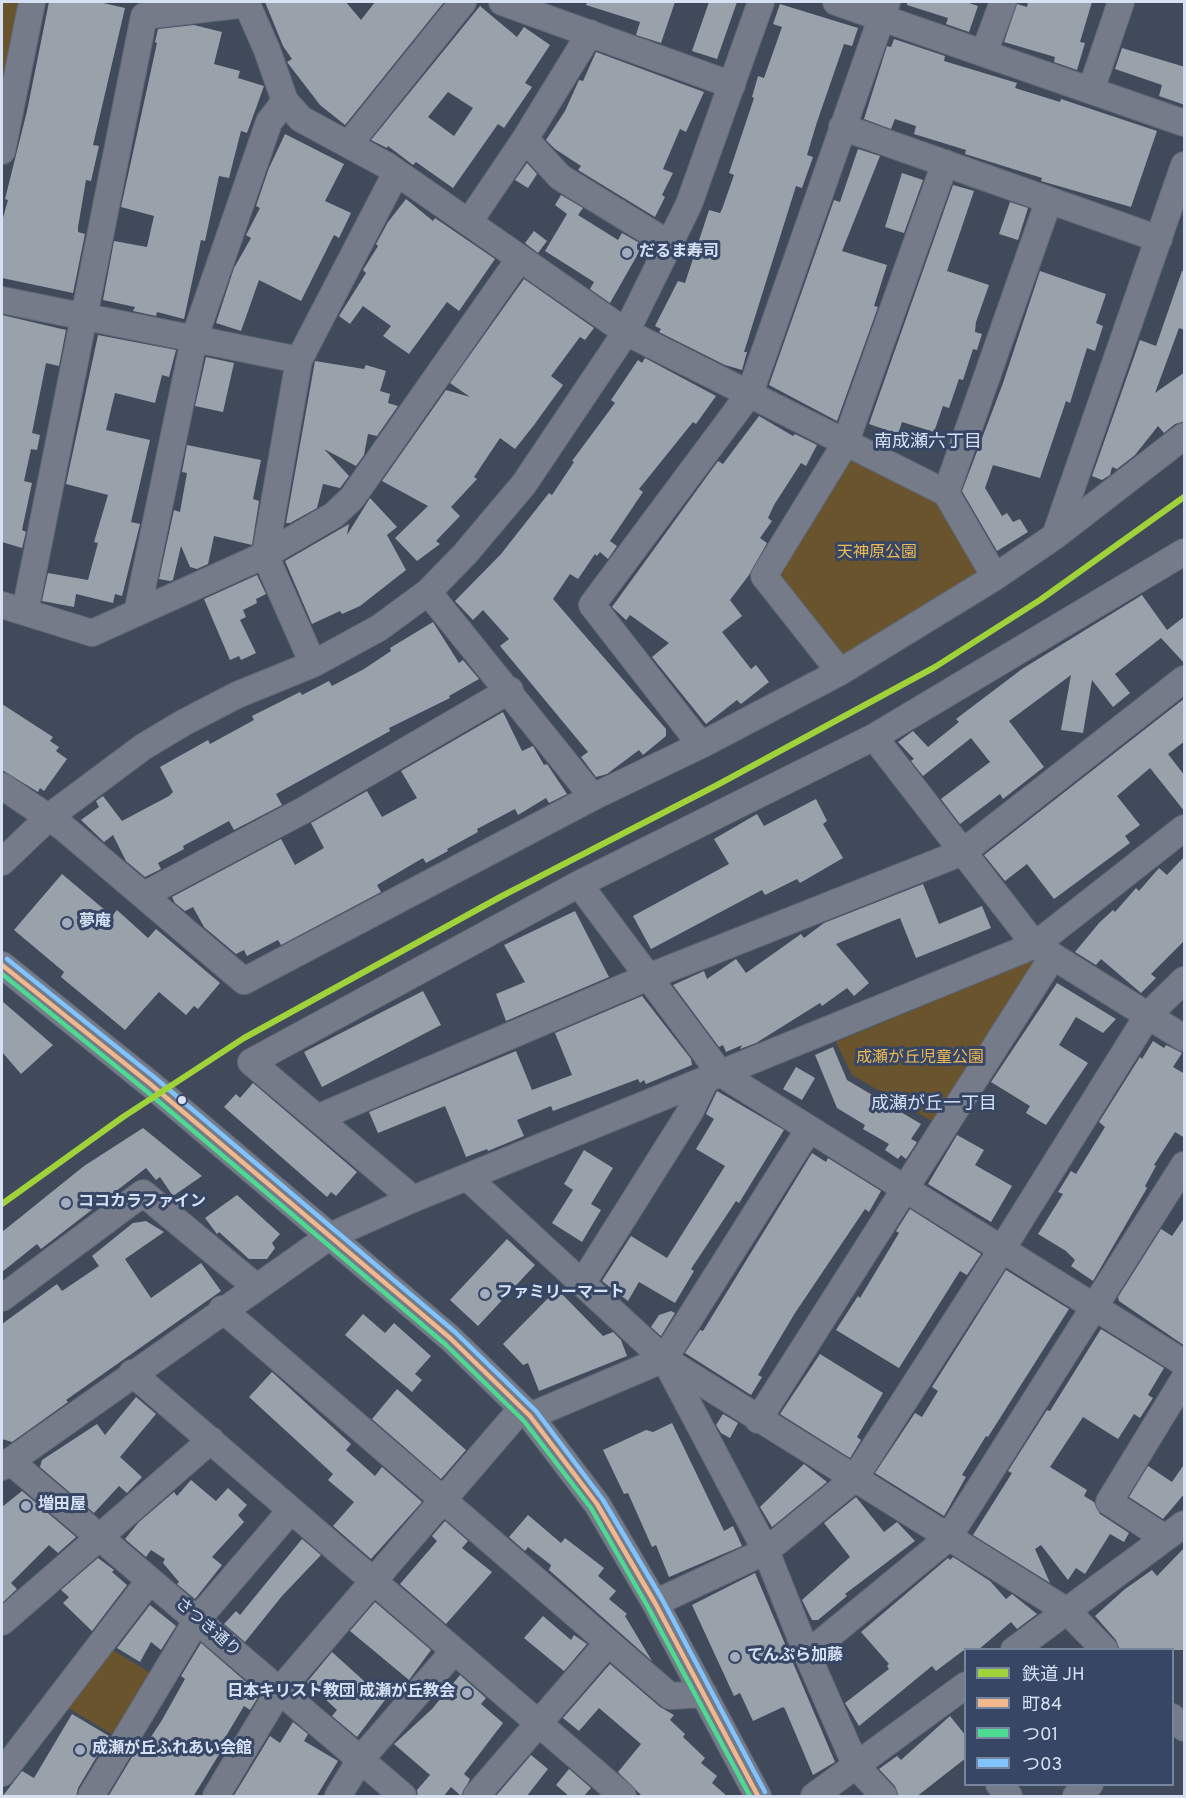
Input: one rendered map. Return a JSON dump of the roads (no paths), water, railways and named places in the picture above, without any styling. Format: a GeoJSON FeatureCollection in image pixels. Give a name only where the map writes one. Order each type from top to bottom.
{"type":"FeatureCollection","features":[{"type":"Feature","properties":{"kind":"street"},"geometry":{"type":"LineString","coordinates":[[2,151],[32,2]]}},
{"type":"Feature","properties":{"kind":"street"},"geometry":{"type":"LineString","coordinates":[[349,144],[463,2]]}},
{"type":"Feature","properties":{"kind":"street"},"geometry":{"type":"LineString","coordinates":[[502,2],[732,85]]}},
{"type":"Feature","properties":{"kind":"street"},"geometry":{"type":"LineString","coordinates":[[2,862],[49,817],[105,773],[183,723],[237,695],[312,664],[380,628],[429,592],[465,554],[524,484],[626,332],[671,245],[689,204],[761,2]]}},
{"type":"Feature","properties":{"kind":"street"},"geometry":{"type":"LineString","coordinates":[[836,2],[885,10],[984,54],[1185,123]]}},
{"type":"Feature","properties":{"kind":"street"},"geometry":{"type":"LineString","coordinates":[[984,54],[1003,2]]}},
{"type":"Feature","properties":{"kind":"street"},"geometry":{"type":"LineString","coordinates":[[1091,90],[1121,2]]}},
{"type":"Feature","properties":{"kind":"street"},"geometry":{"type":"LineString","coordinates":[[520,258],[352,498],[334,515],[265,555],[92,633],[13,609],[83,316],[144,16],[247,3],[285,101],[301,119],[349,144],[396,173],[469,222],[626,332],[946,493],[995,577]]}},
{"type":"Feature","properties":{"kind":"street"},"geometry":{"type":"LineString","coordinates":[[701,745],[592,605],[750,393],[885,10]]}},
{"type":"Feature","properties":{"kind":"street"},"geometry":{"type":"LineString","coordinates":[[469,222],[525,139],[590,33]]}},
{"type":"Feature","properties":{"kind":"street"},"geometry":{"type":"LineString","coordinates":[[137,613],[194,339],[269,122],[285,101]]}},
{"type":"Feature","properties":{"kind":"street"},"geometry":{"type":"LineString","coordinates":[[842,127],[1159,239]]}},
{"type":"Feature","properties":{"kind":"street"},"geometry":{"type":"LineString","coordinates":[[525,139],[560,177],[671,245]]}},
{"type":"Feature","properties":{"kind":"street"},"geometry":{"type":"LineString","coordinates":[[840,672],[764,576],[845,444],[945,163]]}},
{"type":"Feature","properties":{"kind":"street"},"geometry":{"type":"LineString","coordinates":[[1055,536],[1185,165]]}},
{"type":"Feature","properties":{"kind":"street"},"geometry":{"type":"LineString","coordinates":[[312,664],[265,555],[299,360],[396,173]]}},
{"type":"Feature","properties":{"kind":"street"},"geometry":{"type":"LineString","coordinates":[[946,493],[1049,200]]}},
{"type":"Feature","properties":{"kind":"street"},"geometry":{"type":"LineString","coordinates":[[2,300],[299,360]]}},
{"type":"Feature","properties":{"kind":"street"},"geometry":{"type":"LineString","coordinates":[[2,786],[49,817],[244,981],[593,797],[701,745],[840,672],[995,577],[1055,536],[1185,436]]}},
{"type":"Feature","properties":{"kind":"street"},"geometry":{"type":"LineString","coordinates":[[413,1198],[251,1062],[579,884],[874,737],[1185,552]]}},
{"type":"Feature","properties":{"kind":"street"},"geometry":{"type":"LineString","coordinates":[[429,592],[510,690],[593,797]]}},
{"type":"Feature","properties":{"kind":"street"},"geometry":{"type":"LineString","coordinates":[[317,1118],[648,977],[963,852],[1185,679]]}},
{"type":"Feature","properties":{"kind":"street"},"geometry":{"type":"LineString","coordinates":[[144,895],[304,810],[510,690]]}},
{"type":"Feature","properties":{"kind":"street"},"geometry":{"type":"LineString","coordinates":[[874,737],[963,852],[1044,951],[1185,1038]]}},
{"type":"Feature","properties":{"kind":"street"},"geometry":{"type":"LineString","coordinates":[[759,1420],[906,1189],[1044,951],[1185,828]]}},
{"type":"Feature","properties":{"kind":"street"},"geometry":{"type":"LineString","coordinates":[[579,884],[648,977],[713,1076],[809,1129],[1185,1363]]}},
{"type":"Feature","properties":{"kind":"street"},"geometry":{"type":"LineString","coordinates":[[4,1464],[222,1309],[330,1236],[413,1198],[713,1076],[1044,951]]}},
{"type":"Feature","properties":{"kind":"street"},"geometry":{"type":"LineString","coordinates":[[2,965],[158,1091],[450,1338],[526,1412],[597,1504],[655,1603],[758,1797]]}},
{"type":"Feature","properties":{"kind":"street"},"geometry":{"type":"LineString","coordinates":[[655,1603],[766,1551],[854,1479],[1002,1250],[1148,1016],[1185,980]]}},
{"type":"Feature","properties":{"kind":"street"},"geometry":{"type":"LineString","coordinates":[[583,1282],[713,1076]]}},
{"type":"Feature","properties":{"kind":"street"},"geometry":{"type":"LineString","coordinates":[[216,1797],[279,1691],[444,1500],[526,1412],[664,1359],[809,1129]]}},
{"type":"Feature","properties":{"kind":"street"},"geometry":{"type":"LineString","coordinates":[[807,1654],[948,1538],[1185,1166]]}},
{"type":"Feature","properties":{"kind":"street"},"geometry":{"type":"LineString","coordinates":[[467,1177],[664,1359],[1067,1611],[1103,1648]]}},
{"type":"Feature","properties":{"kind":"street"},"geometry":{"type":"LineString","coordinates":[[2,1298],[143,1193],[255,1286]]}},
{"type":"Feature","properties":{"kind":"street"},"geometry":{"type":"LineString","coordinates":[[222,1309],[607,1644],[670,1696],[704,1694]]}},
{"type":"Feature","properties":{"kind":"street"},"geometry":{"type":"LineString","coordinates":[[664,1359],[766,1551],[807,1654],[856,1766],[884,1797]]}},
{"type":"Feature","properties":{"kind":"street"},"geometry":{"type":"LineString","coordinates":[[132,1373],[539,1723],[612,1793]]}},
{"type":"Feature","properties":{"kind":"street"},"geometry":{"type":"LineString","coordinates":[[1017,1648],[1175,1531],[1109,1502],[1185,1379]]}},
{"type":"Feature","properties":{"kind":"street"},"geometry":{"type":"LineString","coordinates":[[2,1622],[211,1440]]}},
{"type":"Feature","properties":{"kind":"street","name":"さつき通り"},"geometry":{"type":"LineString","coordinates":[[4,1464],[99,1537],[403,1797]]}},
{"type":"Feature","properties":{"kind":"street"},"geometry":{"type":"LineString","coordinates":[[92,1797],[197,1620],[291,1510]]}},
{"type":"Feature","properties":{"kind":"street"},"geometry":{"type":"LineString","coordinates":[[2,1773],[150,1580]]}},
{"type":"Feature","properties":{"kind":"street"},"geometry":{"type":"LineString","coordinates":[[476,1797],[607,1644]]}},
{"type":"Feature","properties":{"kind":"street"},"geometry":{"type":"LineString","coordinates":[[338,1797],[360,1760],[454,1651]]}},
{"type":"Feature","properties":{"kind":"street"},"geometry":{"type":"LineString","coordinates":[[814,1797],[856,1766],[962,1696]]}},
{"type":"Feature","properties":{"kind":"street"},"geometry":{"type":"LineString","coordinates":[[1076,1797],[1089,1786]]}},
{"type":"Feature","properties":{"kind":"rail line","name":"JH"},"geometry":{"type":"LineString","coordinates":[[2,1204],[123,1117],[244,1038],[502,896],[719,784],[935,667],[1040,600],[1184,497]]}},
{"type":"Feature","properties":{"kind":"place","name":"だるま寿司"},"geometry":{"type":"Point","coordinates":[627,253]}},
{"type":"Feature","properties":{"kind":"place","name":"夢庵"},"geometry":{"type":"Point","coordinates":[67,923]}},
{"type":"Feature","properties":{"kind":"place","name":"ココカラファイン"},"geometry":{"type":"Point","coordinates":[66,1203]}},
{"type":"Feature","properties":{"kind":"place","name":"ファミリーマート"},"geometry":{"type":"Point","coordinates":[485,1294]}},
{"type":"Feature","properties":{"kind":"place","name":"増田屋"},"geometry":{"type":"Point","coordinates":[26,1506]}},
{"type":"Feature","properties":{"kind":"place","name":"てんぷら加藤"},"geometry":{"type":"Point","coordinates":[735,1657]}},
{"type":"Feature","properties":{"kind":"place","name":"日本キリスト教団 成瀬が丘教会"},"geometry":{"type":"Point","coordinates":[467,1693]}},
{"type":"Feature","properties":{"kind":"place","name":"成瀬が丘ふれあい会館"},"geometry":{"type":"Point","coordinates":[80,1750]}},
{"type":"Feature","properties":{"kind":"district","name":"南成瀬六丁目"},"geometry":{"type":"Point","coordinates":[928,443]}},
{"type":"Feature","properties":{"kind":"district","name":"成瀬が丘一丁目"},"geometry":{"type":"Point","coordinates":[934,1105]}},
{"type":"Feature","properties":{"kind":"park label","name":"天神原公園"},"geometry":{"type":"Point","coordinates":[877,554]}},
{"type":"Feature","properties":{"kind":"park label","name":"成瀬が丘児童公園"},"geometry":{"type":"Point","coordinates":[920,1059]}}]}
